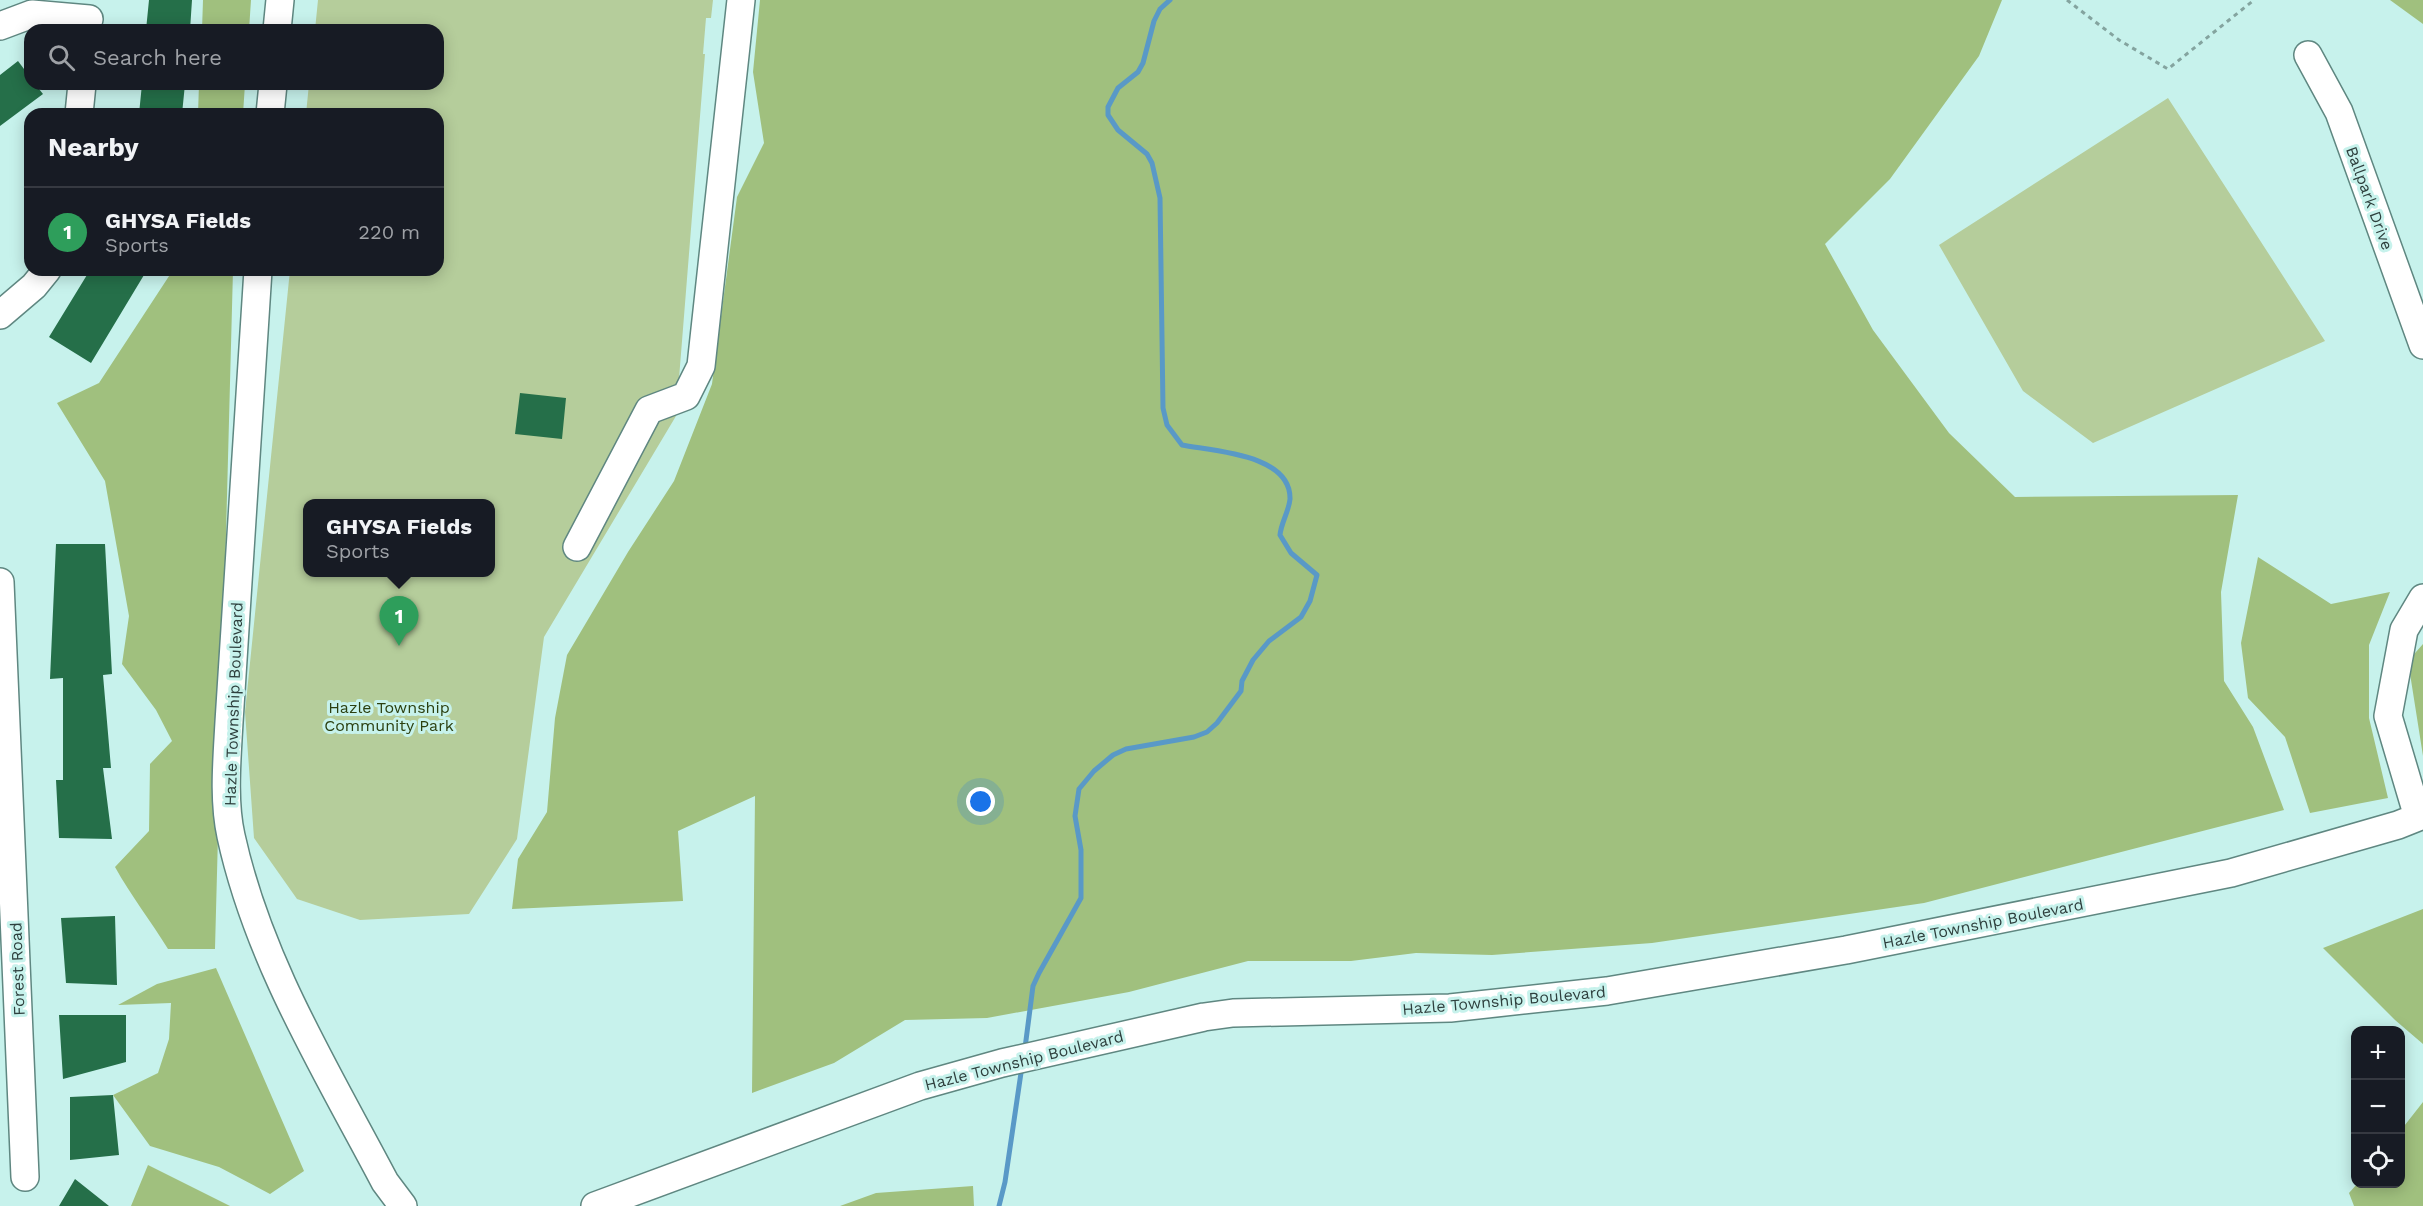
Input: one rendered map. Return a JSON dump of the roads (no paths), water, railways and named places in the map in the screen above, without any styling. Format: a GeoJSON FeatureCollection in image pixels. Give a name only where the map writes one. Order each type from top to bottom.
{"type":"FeatureCollection","features":[{"type":"Feature","properties":{"kind":"street"},"geometry":{"type":"LineString","coordinates":[[278,24],[280,0]]}},
{"type":"Feature","properties":{"kind":"street"},"geometry":{"type":"LineString","coordinates":[[577,547],[650,410],[686,396],[700,366],[741,0]]}},
{"type":"Feature","properties":{"kind":"street"},"geometry":{"type":"LineString","coordinates":[[0,26],[32,14],[90,16]]}},
{"type":"Feature","properties":{"kind":"street","name":"Ballpark Drive"},"geometry":{"type":"LineString","coordinates":[[2308,55],[2339,112],[2423,345]]}},
{"type":"Feature","properties":{"kind":"street"},"geometry":{"type":"LineString","coordinates":[[80,108],[81,90]]}},
{"type":"Feature","properties":{"kind":"street"},"geometry":{"type":"LineString","coordinates":[[271,108],[272,90]]}},
{"type":"Feature","properties":{"kind":"street"},"geometry":{"type":"LineString","coordinates":[[0,315],[34,286],[42,276]]}},
{"type":"Feature","properties":{"kind":"street","name":"Hazle Township Boulevard"},"geometry":{"type":"LineString","coordinates":[[258,276],[229,722],[227,776],[231,835],[250,902],[277,977],[385,1182],[403,1206]]}},
{"type":"Feature","properties":{"kind":"street","name":"Forest Road"},"geometry":{"type":"LineString","coordinates":[[0,582],[25,1177]]}},
{"type":"Feature","properties":{"kind":"street"},"geometry":{"type":"LineString","coordinates":[[2420,816],[2388,716],[2404,630],[2423,598]]}},
{"type":"Feature","properties":{"kind":"street","name":"Hazle Township Boulevard"},"geometry":{"type":"LineString","coordinates":[[595,1206],[920,1086],[1002,1063],[1204,1017],[1233,1012],[1450,1008],[1607,991],[1846,950],[2231,873],[2398,825],[2420,816]]}},
{"type":"Feature","properties":{"kind":"waterway"},"geometry":{"type":"LineString","coordinates":[[1025,1048],[1033,986],[1081,898],[1081,850],[1075,816],[1079,789],[1094,771],[1113,755],[1126,749],[1194,737],[1207,732],[1217,723],[1241,691],[1242,681],[1253,660],[1269,641],[1301,617],[1310,601],[1317,575],[1291,553],[1280,535],[1290,499],[1287,484],[1278,472],[1248,457],[1182,445],[1167,425],[1163,408],[1160,198],[1152,163],[1147,154],[1118,130],[1108,115],[1108,107],[1118,88],[1138,72],[1143,63],[1154,21],[1160,9],[1170,0]]}},
{"type":"Feature","properties":{"kind":"waterway"},"geometry":{"type":"LineString","coordinates":[[999,1206],[1005,1182],[1022,1066]]}},
{"type":"Feature","properties":{"kind":"place","name":"GHYSA Fields"},"geometry":{"type":"Point","coordinates":[399,646]}},
{"type":"Feature","properties":{"kind":"park label","name":"Hazle Township Community Park"},"geometry":{"type":"Point","coordinates":[389,716]}}]}
